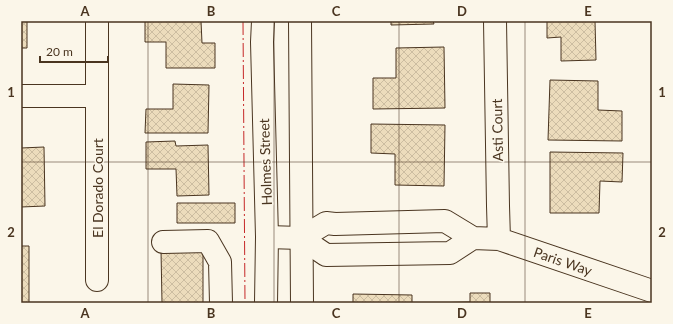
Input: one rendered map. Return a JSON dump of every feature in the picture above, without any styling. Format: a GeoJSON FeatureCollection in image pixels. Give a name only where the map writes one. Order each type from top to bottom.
{"type":"FeatureCollection","features":[{"type":"Feature","properties":{"kind":"street","name":"El Dorado Court"},"geometry":{"type":"LineString","coordinates":[[97,21],[97,280]]}},
{"type":"Feature","properties":{"kind":"street","name":"Holmes Street"},"geometry":{"type":"LineString","coordinates":[[263,21],[262,42],[267,237],[266,303]]}},
{"type":"Feature","properties":{"kind":"street"},"geometry":{"type":"LineString","coordinates":[[300,21],[302,303]]}},
{"type":"Feature","properties":{"kind":"street","name":"Asti Court"},"geometry":{"type":"LineString","coordinates":[[495,21],[498,206],[500,239]]}},
{"type":"Feature","properties":{"kind":"street"},"geometry":{"type":"LineString","coordinates":[[21,96],[97,96]]}},
{"type":"Feature","properties":{"kind":"street","name":"Paris Way"},"geometry":{"type":"LineString","coordinates":[[301,238],[326,223],[445,221],[473,238],[500,239],[652,291]]}},
{"type":"Feature","properties":{"kind":"street"},"geometry":{"type":"LineString","coordinates":[[267,237],[301,238],[326,255],[450,253],[473,238]]}},
{"type":"Feature","properties":{"kind":"street"},"geometry":{"type":"LineString","coordinates":[[163,242],[208,240],[220,262],[220,303]]}},
{"type":"Feature","properties":{"kind":"building"},"geometry":{"type":"Polygon","coordinates":[[[21,21],[27,21],[27,48],[21,48],[21,21]]]}},
{"type":"Feature","properties":{"kind":"building"},"geometry":{"type":"Polygon","coordinates":[[[145,21],[201,21],[202,43],[215,43],[215,68],[166,68],[166,42],[145,42],[145,21]]]}},
{"type":"Feature","properties":{"kind":"building"},"geometry":{"type":"Polygon","coordinates":[[[391,21],[433,21],[434,24],[391,25],[391,21]]]}},
{"type":"Feature","properties":{"kind":"building"},"geometry":{"type":"Polygon","coordinates":[[[547,21],[595,21],[596,60],[561,61],[561,37],[547,38],[547,21]]]}},
{"type":"Feature","properties":{"kind":"building"},"geometry":{"type":"Polygon","coordinates":[[[444,47],[445,108],[373,109],[373,78],[396,78],[396,48],[444,47]]]}},
{"type":"Feature","properties":{"kind":"building"},"geometry":{"type":"Polygon","coordinates":[[[550,80],[598,81],[598,110],[622,111],[622,141],[548,140],[550,80]]]}},
{"type":"Feature","properties":{"kind":"building"},"geometry":{"type":"Polygon","coordinates":[[[173,84],[209,85],[208,133],[145,133],[146,109],[173,109],[173,84]]]}},
{"type":"Feature","properties":{"kind":"building"},"geometry":{"type":"Polygon","coordinates":[[[371,124],[445,125],[444,186],[395,185],[395,154],[371,153],[371,124]]]}},
{"type":"Feature","properties":{"kind":"building"},"geometry":{"type":"Polygon","coordinates":[[[175,141],[176,146],[208,145],[209,195],[177,196],[176,169],[146,169],[146,142],[175,141]]]}},
{"type":"Feature","properties":{"kind":"building"},"geometry":{"type":"Polygon","coordinates":[[[44,147],[45,206],[21,207],[21,148],[44,147]]]}},
{"type":"Feature","properties":{"kind":"building"},"geometry":{"type":"Polygon","coordinates":[[[550,152],[623,153],[622,182],[600,181],[599,213],[550,213],[550,152]]]}},
{"type":"Feature","properties":{"kind":"building"},"geometry":{"type":"Polygon","coordinates":[[[177,203],[235,203],[235,223],[177,223],[177,203]]]}},
{"type":"Feature","properties":{"kind":"building"},"geometry":{"type":"Polygon","coordinates":[[[21,246],[29,246],[29,303],[21,303],[21,246]]]}},
{"type":"Feature","properties":{"kind":"building"},"geometry":{"type":"Polygon","coordinates":[[[161,250],[203,250],[203,303],[162,303],[161,250]]]}},
{"type":"Feature","properties":{"kind":"building"},"geometry":{"type":"Polygon","coordinates":[[[470,293],[490,293],[490,303],[432,303],[470,302],[470,293]]]}},
{"type":"Feature","properties":{"kind":"building"},"geometry":{"type":"Polygon","coordinates":[[[353,294],[412,295],[412,303],[353,303],[353,294]]]}},
{"type":"Feature","properties":{"kind":"power"},"geometry":{"type":"LineString","coordinates":[[243,21],[245,303]]}}]}
